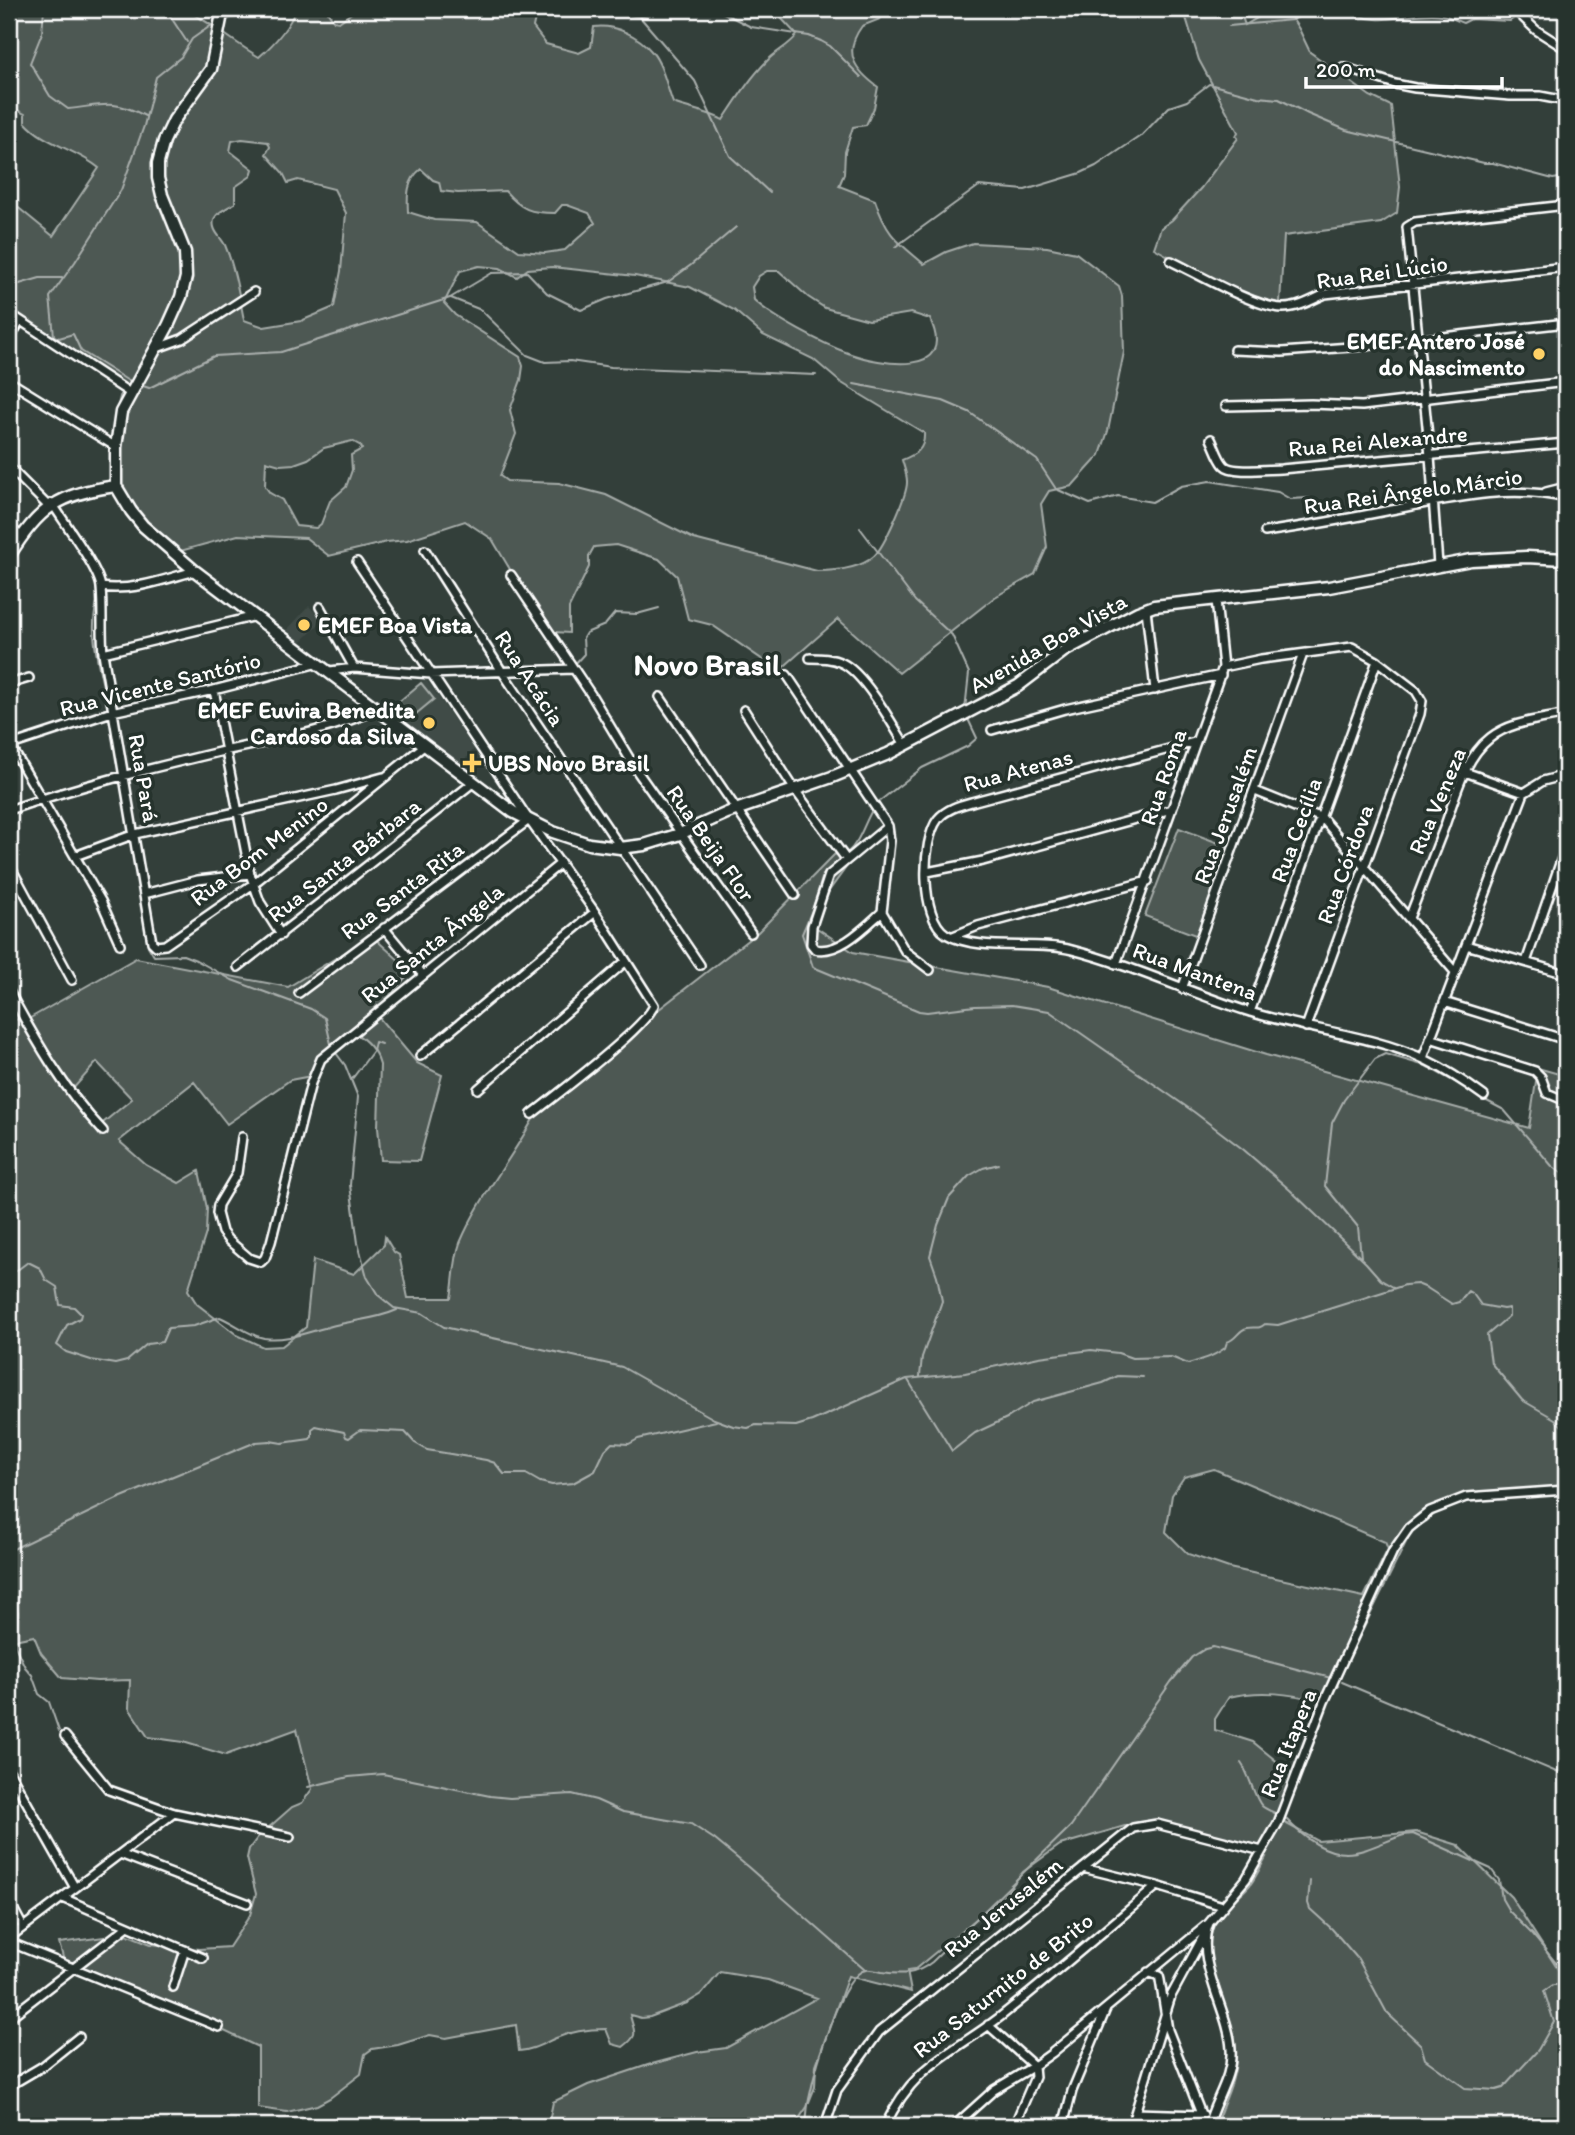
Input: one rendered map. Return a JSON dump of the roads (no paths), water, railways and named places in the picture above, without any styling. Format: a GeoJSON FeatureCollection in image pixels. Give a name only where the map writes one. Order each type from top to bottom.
{"type":"FeatureCollection","features":[{"type":"Feature","properties":{"kind":"street"},"geometry":{"type":"LineString","coordinates":[[223,9],[211,69],[174,120],[158,163],[159,185],[186,252],[187,268],[181,297],[157,348],[130,393],[120,418],[116,447],[116,486],[136,518],[195,570],[513,812],[574,840],[620,848]]}},
{"type":"Feature","properties":{"kind":"street"},"geometry":{"type":"LineString","coordinates":[[1514,9],[1536,30],[1566,49]]}},
{"type":"Feature","properties":{"kind":"street"},"geometry":{"type":"LineString","coordinates":[[1343,67],[1415,88],[1540,96],[1566,102]]}},
{"type":"Feature","properties":{"kind":"street"},"geometry":{"type":"LineString","coordinates":[[1438,565],[1425,397],[1407,227],[1412,223],[1566,205]]}},
{"type":"Feature","properties":{"kind":"street","name":"Rua Rei Lúcio"},"geometry":{"type":"LineString","coordinates":[[1171,261],[1259,303],[1283,308],[1301,305],[1325,295],[1566,267]]}},
{"type":"Feature","properties":{"kind":"street"},"geometry":{"type":"LineString","coordinates":[[157,348],[182,339],[254,292]]}},
{"type":"Feature","properties":{"kind":"street"},"geometry":{"type":"LineString","coordinates":[[9,313],[130,393]]}},
{"type":"Feature","properties":{"kind":"street"},"geometry":{"type":"LineString","coordinates":[[9,340],[20,321]]}},
{"type":"Feature","properties":{"kind":"street"},"geometry":{"type":"LineString","coordinates":[[1234,350],[1282,352],[1385,344],[1566,323]]}},
{"type":"Feature","properties":{"kind":"street"},"geometry":{"type":"LineString","coordinates":[[9,381],[116,447]]}},
{"type":"Feature","properties":{"kind":"street"},"geometry":{"type":"LineString","coordinates":[[1226,406],[1362,406],[1566,382]]}},
{"type":"Feature","properties":{"kind":"street","name":"Rua Rei Alexandre"},"geometry":{"type":"LineString","coordinates":[[1211,439],[1223,464],[1236,470],[1280,469],[1566,443]]}},
{"type":"Feature","properties":{"kind":"street"},"geometry":{"type":"LineString","coordinates":[[9,467],[50,505],[96,572],[102,587],[147,584],[195,570]]}},
{"type":"Feature","properties":{"kind":"street"},"geometry":{"type":"LineString","coordinates":[[9,556],[21,536],[50,505],[90,491],[116,486]]}},
{"type":"Feature","properties":{"kind":"street"},"geometry":{"type":"LineString","coordinates":[[1542,493],[1566,487]]}},
{"type":"Feature","properties":{"kind":"street","name":"Rua Rei Ângelo Márcio"},"geometry":{"type":"LineString","coordinates":[[1265,532],[1433,502],[1501,493],[1542,493],[1566,498]]}},
{"type":"Feature","properties":{"kind":"street"},"geometry":{"type":"LineString","coordinates":[[9,527],[21,536]]}},
{"type":"Feature","properties":{"kind":"street","name":"Rua Acácia"},"geometry":{"type":"LineString","coordinates":[[425,550],[503,673],[700,965]]}},
{"type":"Feature","properties":{"kind":"street","name":"Avenida Boa Vista"},"geometry":{"type":"LineString","coordinates":[[620,848],[680,834],[851,769],[905,745],[1018,687],[1065,651],[1124,617],[1146,609],[1329,587],[1438,565],[1526,556],[1566,559]]}},
{"type":"Feature","properties":{"kind":"street"},"geometry":{"type":"LineString","coordinates":[[357,562],[654,1005],[651,1013],[634,1030],[532,1114]]}},
{"type":"Feature","properties":{"kind":"street","name":"Rua Beija Flor"},"geometry":{"type":"LineString","coordinates":[[511,575],[574,669],[637,771],[751,933]]}},
{"type":"Feature","properties":{"kind":"street","name":"Rua Pará"},"geometry":{"type":"LineString","coordinates":[[102,587],[100,627],[103,653],[144,894]]}},
{"type":"Feature","properties":{"kind":"street","name":"Rua Roma"},"geometry":{"type":"LineString","coordinates":[[1116,964],[1222,671],[1216,600]]}},
{"type":"Feature","properties":{"kind":"street"},"geometry":{"type":"LineString","coordinates":[[320,607],[354,668]]}},
{"type":"Feature","properties":{"kind":"street"},"geometry":{"type":"LineString","coordinates":[[1146,609],[1156,690]]}},
{"type":"Feature","properties":{"kind":"street"},"geometry":{"type":"LineString","coordinates":[[103,653],[256,616]]}},
{"type":"Feature","properties":{"kind":"street"},"geometry":{"type":"LineString","coordinates":[[992,730],[1065,709],[1156,690],[1261,659],[1352,648],[1377,661]]}},
{"type":"Feature","properties":{"kind":"street","name":"Rua Jerusalém"},"geometry":{"type":"LineString","coordinates":[[1182,989],[1303,654]]}},
{"type":"Feature","properties":{"kind":"street"},"geometry":{"type":"LineString","coordinates":[[810,658],[832,660],[848,667],[883,709],[905,745]]}},
{"type":"Feature","properties":{"kind":"street","name":"Rua Córdova"},"geometry":{"type":"LineString","coordinates":[[1306,1027],[1420,714],[1422,701],[1419,694],[1377,661]]}},
{"type":"Feature","properties":{"kind":"street","name":"Rua Cecília"},"geometry":{"type":"LineString","coordinates":[[1250,1012],[1377,661]]}},
{"type":"Feature","properties":{"kind":"street","name":"Rua Vicente Santório"},"geometry":{"type":"LineString","coordinates":[[10,743],[112,712],[319,663]]}},
{"type":"Feature","properties":{"kind":"street"},"geometry":{"type":"LineString","coordinates":[[330,671],[354,668],[430,674],[574,669]]}},
{"type":"Feature","properties":{"kind":"street"},"geometry":{"type":"LineString","coordinates":[[787,675],[888,826],[890,841],[882,912],[902,948],[930,970]]}},
{"type":"Feature","properties":{"kind":"street"},"geometry":{"type":"LineString","coordinates":[[9,684],[29,678]]}},
{"type":"Feature","properties":{"kind":"street"},"geometry":{"type":"LineString","coordinates":[[214,690],[250,874],[260,902],[281,935]]}},
{"type":"Feature","properties":{"kind":"street"},"geometry":{"type":"LineString","coordinates":[[660,697],[795,895]]}},
{"type":"Feature","properties":{"kind":"street"},"geometry":{"type":"LineString","coordinates":[[9,810],[125,774],[327,729],[379,708]]}},
{"type":"Feature","properties":{"kind":"street"},"geometry":{"type":"LineString","coordinates":[[744,710],[795,790],[846,859]]}},
{"type":"Feature","properties":{"kind":"street","name":"Rua Veneza"},"geometry":{"type":"LineString","coordinates":[[1409,918],[1465,772],[1477,752],[1491,737],[1503,730],[1566,715]]}},
{"type":"Feature","properties":{"kind":"street","name":"Rua Atenas"},"geometry":{"type":"LineString","coordinates":[[953,936],[940,928],[932,914],[928,897],[927,872],[932,831],[940,817],[951,809],[1195,742]]}},
{"type":"Feature","properties":{"kind":"street"},"geometry":{"type":"LineString","coordinates":[[10,743],[101,901],[120,944]]}},
{"type":"Feature","properties":{"kind":"street","name":"Rua Bom Menino"},"geometry":{"type":"LineString","coordinates":[[144,894],[152,942],[159,947],[253,884],[425,745]]}},
{"type":"Feature","properties":{"kind":"street"},"geometry":{"type":"LineString","coordinates":[[1465,772],[1524,793]]}},
{"type":"Feature","properties":{"kind":"street"},"geometry":{"type":"LineString","coordinates":[[1423,1059],[1524,793],[1543,781],[1566,775]]}},
{"type":"Feature","properties":{"kind":"street"},"geometry":{"type":"LineString","coordinates":[[75,856],[135,834],[385,777]]}},
{"type":"Feature","properties":{"kind":"street","name":"Rua Santa Bárbara"},"geometry":{"type":"LineString","coordinates":[[238,967],[474,782]]}},
{"type":"Feature","properties":{"kind":"street"},"geometry":{"type":"LineString","coordinates":[[1255,791],[1322,818],[1455,972]]}},
{"type":"Feature","properties":{"kind":"street"},"geometry":{"type":"LineString","coordinates":[[927,872],[983,861],[1172,809]]}},
{"type":"Feature","properties":{"kind":"street","name":"Rua Santa Rita"},"geometry":{"type":"LineString","coordinates":[[299,993],[529,820]]}},
{"type":"Feature","properties":{"kind":"street"},"geometry":{"type":"LineString","coordinates":[[882,912],[839,944],[822,951],[812,947],[811,931],[826,880],[831,872],[888,826]]}},
{"type":"Feature","properties":{"kind":"street"},"geometry":{"type":"LineString","coordinates":[[1526,962],[1566,846]]}},
{"type":"Feature","properties":{"kind":"street","name":"Rua Santa Ângela"},"geometry":{"type":"LineString","coordinates":[[242,1137],[237,1172],[217,1208],[219,1225],[228,1240],[249,1258],[261,1262],[265,1258],[274,1230],[318,1063],[561,863]]}},
{"type":"Feature","properties":{"kind":"street"},"geometry":{"type":"LineString","coordinates":[[9,864],[72,980]]}},
{"type":"Feature","properties":{"kind":"street"},"geometry":{"type":"LineString","coordinates":[[144,894],[198,880],[250,874]]}},
{"type":"Feature","properties":{"kind":"street"},"geometry":{"type":"LineString","coordinates":[[953,936],[978,926],[1148,881]]}},
{"type":"Feature","properties":{"kind":"street"},"geometry":{"type":"LineString","coordinates":[[420,1056],[594,912]]}},
{"type":"Feature","properties":{"kind":"street"},"geometry":{"type":"LineString","coordinates":[[384,928],[423,975]]}},
{"type":"Feature","properties":{"kind":"street","name":"Rua Mantena"},"geometry":{"type":"LineString","coordinates":[[953,936],[982,943],[1061,947],[1250,1012],[1368,1041],[1423,1059],[1461,1078],[1484,1096]]}},
{"type":"Feature","properties":{"kind":"street"},"geometry":{"type":"LineString","coordinates":[[1466,945],[1566,974]]}},
{"type":"Feature","properties":{"kind":"street"},"geometry":{"type":"LineString","coordinates":[[478,1089],[626,961]]}},
{"type":"Feature","properties":{"kind":"street"},"geometry":{"type":"LineString","coordinates":[[9,991],[58,1074],[80,1106],[103,1131]]}},
{"type":"Feature","properties":{"kind":"street"},"geometry":{"type":"LineString","coordinates":[[1444,1002],[1566,1040]]}},
{"type":"Feature","properties":{"kind":"street"},"geometry":{"type":"LineString","coordinates":[[1430,1038],[1535,1071],[1541,1077],[1547,1093],[1566,1101]]}},
{"type":"Feature","properties":{"kind":"street","name":"Rua Itapera"},"geometry":{"type":"LineString","coordinates":[[1208,2126],[1229,2072],[1231,2046],[1207,1960],[1206,1931],[1209,1923],[1246,1879],[1278,1823],[1324,1702],[1393,1550],[1409,1528],[1430,1511],[1466,1497],[1566,1490]]}},
{"type":"Feature","properties":{"kind":"street"},"geometry":{"type":"LineString","coordinates":[[65,1736],[108,1790],[174,1813],[290,1838]]}},
{"type":"Feature","properties":{"kind":"street"},"geometry":{"type":"LineString","coordinates":[[9,1771],[75,1888]]}},
{"type":"Feature","properties":{"kind":"street"},"geometry":{"type":"LineString","coordinates":[[174,1813],[9,1940],[219,2027]]}},
{"type":"Feature","properties":{"kind":"street","name":"Rua Jerusalém"},"geometry":{"type":"LineString","coordinates":[[825,2126],[837,2090],[879,2032],[1133,1828],[1149,1824],[1262,1851]]}},
{"type":"Feature","properties":{"kind":"street"},"geometry":{"type":"LineString","coordinates":[[120,1854],[247,1903]]}},
{"type":"Feature","properties":{"kind":"street"},"geometry":{"type":"LineString","coordinates":[[1083,1868],[1223,1906]]}},
{"type":"Feature","properties":{"kind":"street","name":"Rua Saturnito de Brito"},"geometry":{"type":"LineString","coordinates":[[886,2126],[910,2084],[934,2061],[988,2025],[1157,1886]]}},
{"type":"Feature","properties":{"kind":"street"},"geometry":{"type":"LineString","coordinates":[[63,1898],[203,1958]]}},
{"type":"Feature","properties":{"kind":"street"},"geometry":{"type":"LineString","coordinates":[[9,1901],[23,1927]]}},
{"type":"Feature","properties":{"kind":"street"},"geometry":{"type":"LineString","coordinates":[[954,2126],[993,2090],[1034,2066],[1209,1923]]}},
{"type":"Feature","properties":{"kind":"street"},"geometry":{"type":"LineString","coordinates":[[9,2018],[128,1926]]}},
{"type":"Feature","properties":{"kind":"street"},"geometry":{"type":"LineString","coordinates":[[1131,2126],[1165,2015],[1178,1982],[1206,1931]]}},
{"type":"Feature","properties":{"kind":"street"},"geometry":{"type":"LineString","coordinates":[[173,1987],[185,1950]]}},
{"type":"Feature","properties":{"kind":"street"},"geometry":{"type":"LineString","coordinates":[[1148,1972],[1160,1980],[1168,2030],[1201,2114]]}},
{"type":"Feature","properties":{"kind":"street"},"geometry":{"type":"LineString","coordinates":[[1063,2126],[1072,2091],[1107,2006]]}},
{"type":"Feature","properties":{"kind":"street"},"geometry":{"type":"LineString","coordinates":[[988,2025],[1034,2066],[1035,2077],[1014,2126]]}},
{"type":"Feature","properties":{"kind":"street"},"geometry":{"type":"LineString","coordinates":[[9,2085],[43,2066],[79,2037]]}},
{"type":"Feature","properties":{"kind":"street"},"geometry":{"type":"LineString","coordinates":[[1135,2113],[1211,2115]]}},
{"type":"Feature","properties":{"kind":"waterway"},"geometry":{"type":"LineString","coordinates":[[44,9],[42,33],[30,63],[50,96],[68,109],[115,105],[145,116]]}},
{"type":"Feature","properties":{"kind":"waterway"},"geometry":{"type":"LineString","coordinates":[[162,9],[170,16],[187,42]]}},
{"type":"Feature","properties":{"kind":"waterway"},"geometry":{"type":"LineString","coordinates":[[227,19],[240,16],[251,9]]}},
{"type":"Feature","properties":{"kind":"waterway"},"geometry":{"type":"LineString","coordinates":[[610,9],[640,16],[656,9]]}},
{"type":"Feature","properties":{"kind":"waterway"},"geometry":{"type":"LineString","coordinates":[[716,9],[751,27],[809,36],[821,41],[830,46],[861,77]]}},
{"type":"Feature","properties":{"kind":"waterway"},"geometry":{"type":"LineString","coordinates":[[1229,26],[1292,20],[1325,9]]}},
{"type":"Feature","properties":{"kind":"waterway"},"geometry":{"type":"LineString","coordinates":[[1345,9],[1370,19],[1429,14],[1445,16],[1463,23],[1471,19],[1510,21],[1518,15]]}},
{"type":"Feature","properties":{"kind":"waterway"},"geometry":{"type":"LineString","coordinates":[[640,17],[695,81],[730,156],[770,193]]}},
{"type":"Feature","properties":{"kind":"waterway"},"geometry":{"type":"LineString","coordinates":[[130,382],[81,351],[73,334],[59,338],[54,336],[50,297],[121,190],[144,126],[156,77],[181,57],[192,39],[216,22]]}},
{"type":"Feature","properties":{"kind":"waterway"},"geometry":{"type":"LineString","coordinates":[[895,247],[979,186],[1025,190],[1096,166],[1142,135],[1169,107],[1187,101],[1209,84],[1258,97],[1279,99],[1346,130],[1553,179],[1566,177]]}},
{"type":"Feature","properties":{"kind":"waterway"},"geometry":{"type":"LineString","coordinates":[[140,385],[149,388],[214,356],[281,352],[450,298],[492,273],[527,272],[547,293],[581,310],[607,299],[668,282],[736,227]]}},
{"type":"Feature","properties":{"kind":"waterway"},"geometry":{"type":"LineString","coordinates":[[9,287],[40,278],[62,278]]}},
{"type":"Feature","properties":{"kind":"waterway"},"geometry":{"type":"LineString","coordinates":[[451,298],[481,310],[527,355],[545,362],[570,361],[611,367],[816,375]]}},
{"type":"Feature","properties":{"kind":"waterway"},"geometry":{"type":"LineString","coordinates":[[854,384],[943,401],[969,412],[1037,460],[1056,489],[1090,504],[1118,496],[1152,502],[1181,486],[1210,481],[1278,492],[1290,499],[1310,498],[1334,517],[1410,503]]}},
{"type":"Feature","properties":{"kind":"waterway"},"geometry":{"type":"LineString","coordinates":[[1530,489],[1546,489]]}},
{"type":"Feature","properties":{"kind":"waterway"},"geometry":{"type":"LineString","coordinates":[[860,528],[915,601],[952,635],[969,673],[965,710]]}},
{"type":"Feature","properties":{"kind":"waterway"},"geometry":{"type":"LineString","coordinates":[[99,596],[95,609],[94,637],[108,708]]}},
{"type":"Feature","properties":{"kind":"waterway"},"geometry":{"type":"LineString","coordinates":[[574,665],[584,654],[583,638],[586,633],[605,625],[615,613],[637,614],[659,608]]}},
{"type":"Feature","properties":{"kind":"waterway"},"geometry":{"type":"LineString","coordinates":[[877,803],[922,768],[968,746],[977,738],[968,719]]}},
{"type":"Feature","properties":{"kind":"waterway"},"geometry":{"type":"LineString","coordinates":[[110,720],[119,771]]}},
{"type":"Feature","properties":{"kind":"waterway"},"geometry":{"type":"LineString","coordinates":[[121,781],[125,803]]}},
{"type":"Feature","properties":{"kind":"waterway"},"geometry":{"type":"LineString","coordinates":[[847,853],[856,843],[874,807]]}},
{"type":"Feature","properties":{"kind":"waterway"},"geometry":{"type":"LineString","coordinates":[[843,857],[823,875],[802,934],[813,967],[919,1011],[1012,1005],[1049,1011],[1244,1150],[1290,1190],[1381,1280],[1393,1287]]}},
{"type":"Feature","properties":{"kind":"waterway"},"geometry":{"type":"LineString","coordinates":[[135,865],[148,946],[154,956],[183,955],[232,980],[311,1009],[325,1018],[331,1044]]}},
{"type":"Feature","properties":{"kind":"waterway"},"geometry":{"type":"LineString","coordinates":[[352,1079],[373,1051],[375,1042],[381,1044]]}},
{"type":"Feature","properties":{"kind":"waterway"},"geometry":{"type":"LineString","coordinates":[[336,1053],[345,1065],[358,1097],[350,1185],[358,1243],[367,1277],[378,1295],[394,1308],[422,1313],[444,1327],[622,1367],[714,1419],[733,1426],[796,1426],[907,1379],[965,1373],[1039,1357],[1091,1350],[1118,1353],[1132,1358],[1171,1357],[1188,1364],[1220,1352],[1227,1342],[1244,1329],[1265,1324],[1278,1325],[1405,1285],[1417,1284],[1452,1304],[1459,1302],[1468,1291],[1481,1305],[1509,1308],[1509,1316],[1487,1335],[1491,1363],[1522,1400],[1555,1419],[1566,1430]]}},
{"type":"Feature","properties":{"kind":"waterway"},"geometry":{"type":"LineString","coordinates":[[1361,1257],[1358,1227],[1325,1186],[1332,1123],[1344,1100],[1375,1059],[1385,1054],[1426,1066],[1466,1088]]}},
{"type":"Feature","properties":{"kind":"waterway"},"geometry":{"type":"LineString","coordinates":[[1483,1099],[1504,1110],[1552,1166],[1566,1176]]}},
{"type":"Feature","properties":{"kind":"waterway"},"geometry":{"type":"LineString","coordinates":[[920,1376],[922,1357],[942,1301],[930,1256],[938,1225],[949,1198],[969,1176],[983,1168],[999,1164]]}},
{"type":"Feature","properties":{"kind":"waterway"},"geometry":{"type":"LineString","coordinates":[[9,1267],[16,1271],[28,1262],[40,1268],[46,1280],[57,1287],[60,1305],[74,1307],[81,1314],[80,1318],[67,1325],[57,1345],[66,1352],[115,1364],[127,1361],[147,1344],[162,1342],[168,1328],[194,1326],[220,1317],[252,1334],[272,1339],[297,1336],[397,1310]]}},
{"type":"Feature","properties":{"kind":"waterway"},"geometry":{"type":"LineString","coordinates":[[908,1380],[952,1451],[975,1433],[1033,1402],[1103,1383],[1118,1376],[1143,1377]]}},
{"type":"Feature","properties":{"kind":"waterway"},"geometry":{"type":"LineString","coordinates":[[9,1551],[117,1499],[256,1442],[282,1443],[310,1439],[312,1429],[316,1426],[344,1432],[349,1438],[360,1430],[405,1432],[415,1443],[427,1450],[486,1460],[495,1463],[504,1474],[526,1474],[552,1485],[573,1483],[595,1471],[605,1450],[612,1443],[629,1444],[638,1439],[716,1421]]}},
{"type":"Feature","properties":{"kind":"waterway"},"geometry":{"type":"LineString","coordinates":[[9,1581],[18,1612],[15,1646],[32,1675],[39,1694],[49,1702],[59,1731]]}},
{"type":"Feature","properties":{"kind":"waterway"},"geometry":{"type":"LineString","coordinates":[[806,2126],[822,2048],[838,2006],[856,1975],[868,1970],[908,1973],[932,1962],[1071,1826],[1171,1682],[1192,1657],[1213,1647],[1331,1678]]}},
{"type":"Feature","properties":{"kind":"waterway"},"geometry":{"type":"LineString","coordinates":[[1342,1682],[1566,1776]]}},
{"type":"Feature","properties":{"kind":"waterway"},"geometry":{"type":"LineString","coordinates":[[1241,1763],[1259,1802],[1277,1814]]}},
{"type":"Feature","properties":{"kind":"waterway"},"geometry":{"type":"LineString","coordinates":[[308,1787],[349,1777],[383,1774],[490,1796],[510,1798],[572,1794],[596,1800],[623,1812],[691,1824],[748,1867],[865,1970]]}},
{"type":"Feature","properties":{"kind":"waterway"},"geometry":{"type":"LineString","coordinates":[[1285,1818],[1312,1842],[1337,1852],[1361,1851],[1413,1834],[1491,1869],[1499,1880],[1502,1899],[1509,1911],[1566,1975]]}},
{"type":"Feature","properties":{"kind":"waterway"},"geometry":{"type":"LineString","coordinates":[[1310,1881],[1310,1909],[1358,1959],[1387,2013],[1421,2045],[1425,2059],[1465,2088],[1503,2088],[1538,2050],[1554,2022],[1544,1991],[1553,1985],[1566,1985]]}},
{"type":"Feature","properties":{"kind":"waterway"},"geometry":{"type":"LineString","coordinates":[[607,2126],[648,2126]]}},
{"type":"Feature","properties":{"kind":"place","name":"EMEF Antero José do Nascimento"},"geometry":{"type":"Point","coordinates":[1539,354]}},
{"type":"Feature","properties":{"kind":"place","name":"EMEF Boa Vista"},"geometry":{"type":"Point","coordinates":[304,625]}},
{"type":"Feature","properties":{"kind":"place","name":"EMEF Euvira Benedita Cardoso da Silva"},"geometry":{"type":"Point","coordinates":[429,723]}},
{"type":"Feature","properties":{"kind":"place","name":"UBS Novo Brasil"},"geometry":{"type":"Point","coordinates":[472,763]}},
{"type":"Feature","properties":{"kind":"district","name":"Novo Brasil"},"geometry":{"type":"Point","coordinates":[707,664]}}]}
